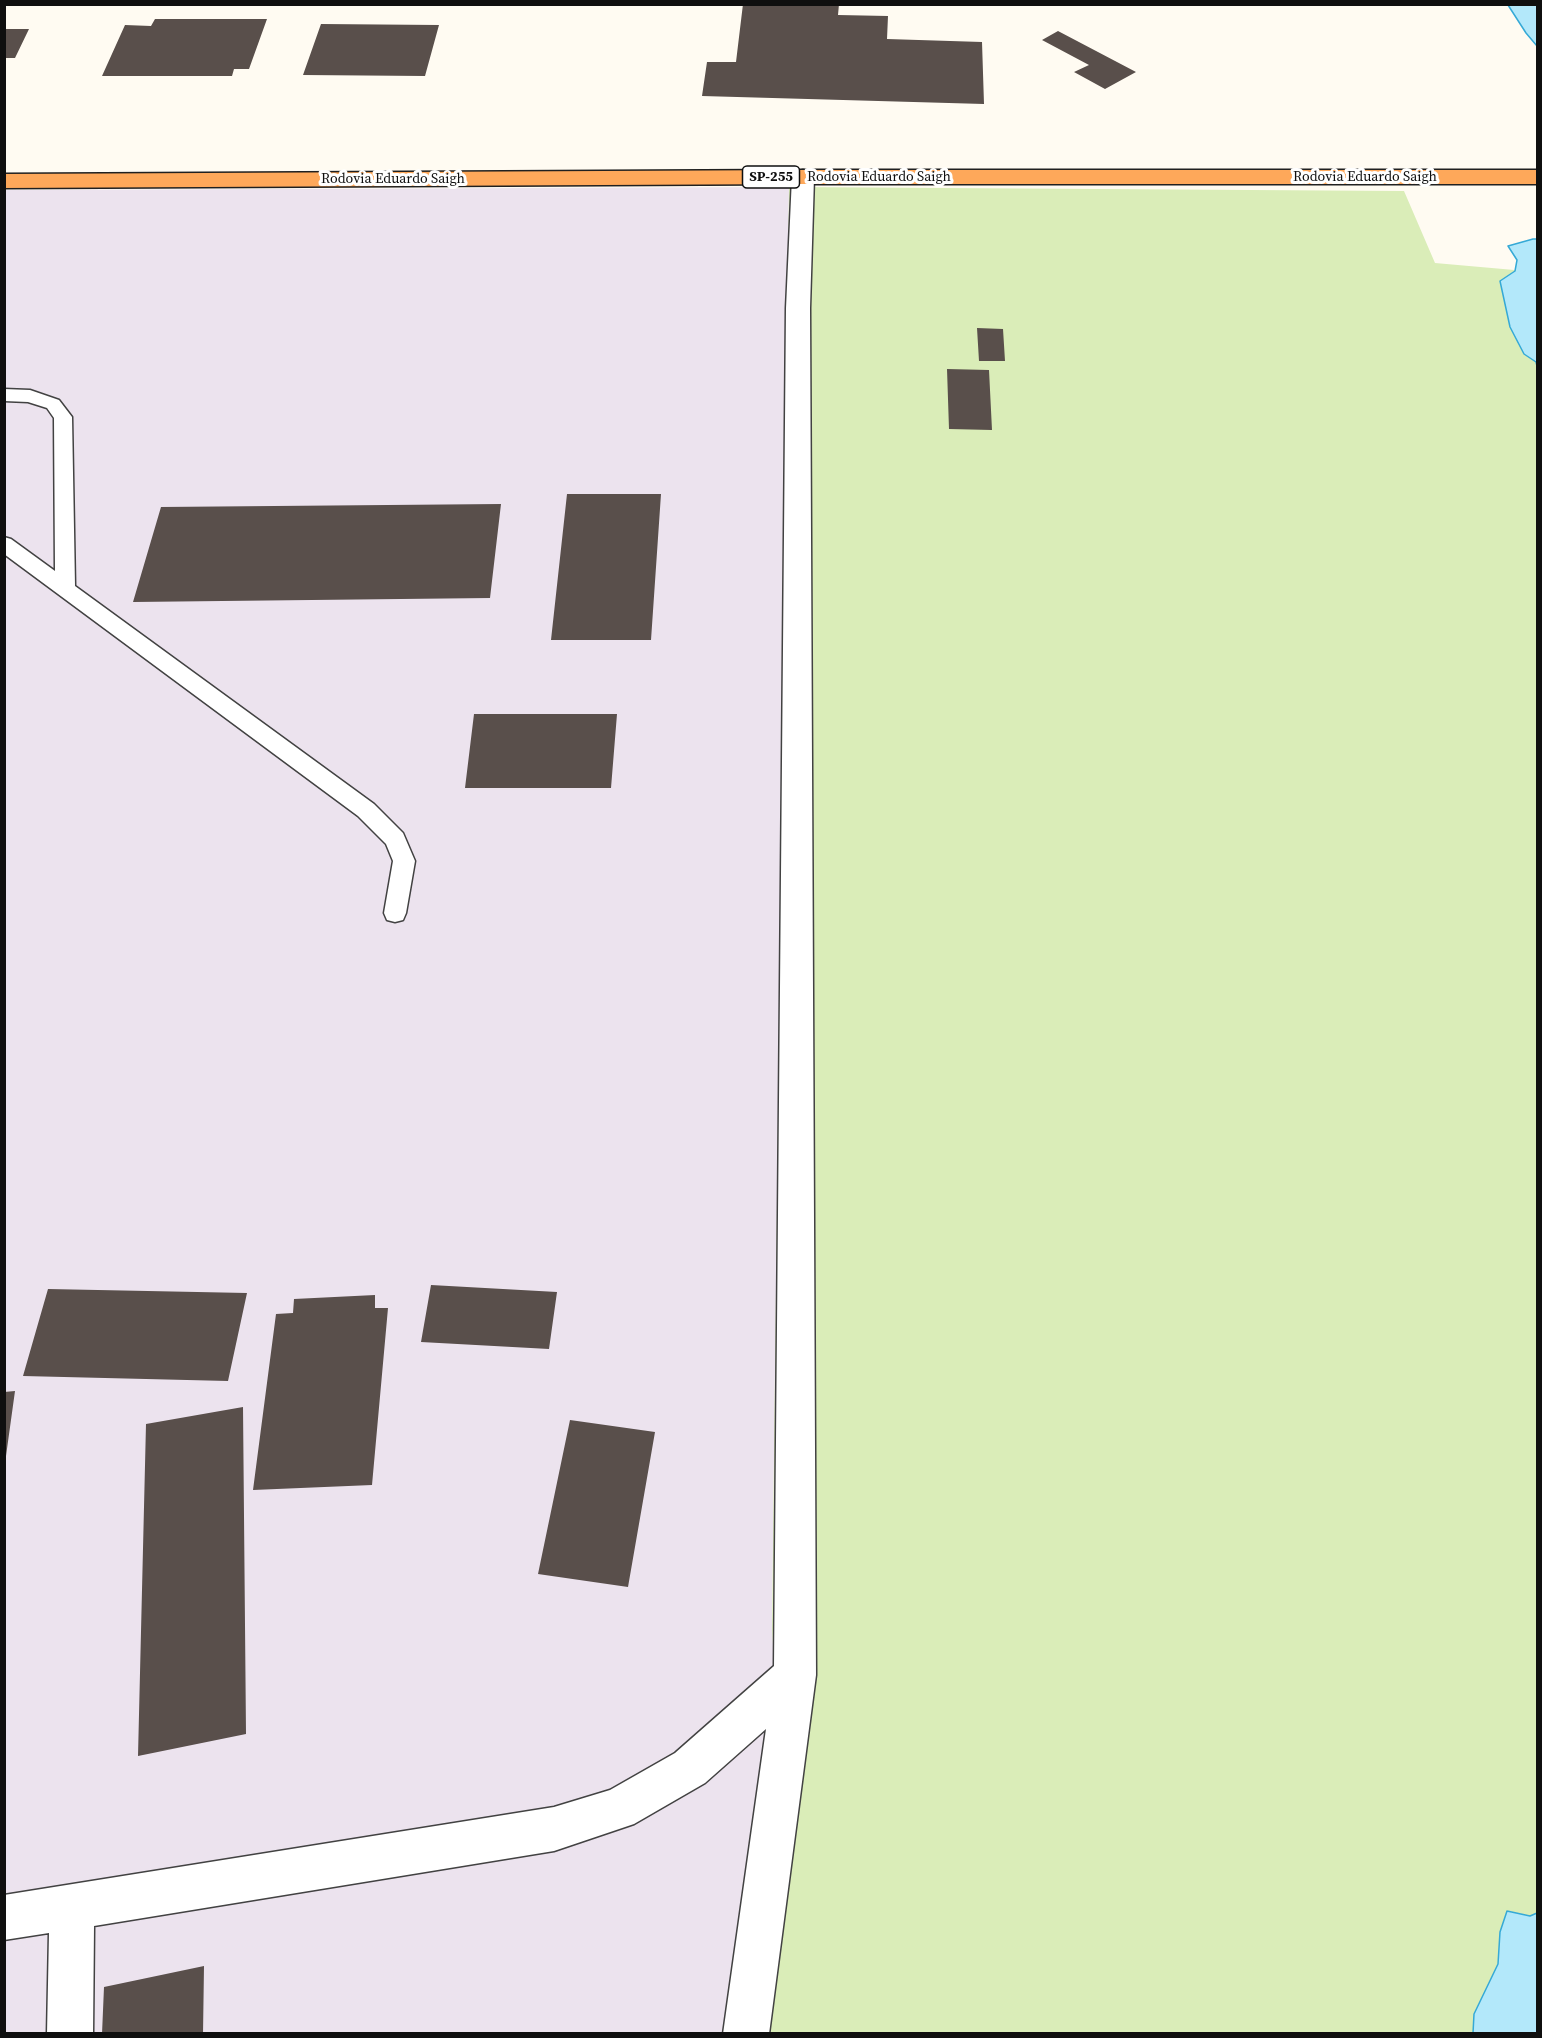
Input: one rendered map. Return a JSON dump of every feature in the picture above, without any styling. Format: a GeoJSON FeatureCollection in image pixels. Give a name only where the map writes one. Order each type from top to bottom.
{"type":"FeatureCollection","features":[{"type":"Feature","properties":{"kind":"highway","name":"Rodovia Eduardo Saigh"},"geometry":{"type":"LineString","coordinates":[[4,182],[803,177],[1538,177]]}},
{"type":"Feature","properties":{"kind":"street"},"geometry":{"type":"LineString","coordinates":[[746,2034],[795,1675],[798,331],[803,177]]}},
{"type":"Feature","properties":{"kind":"street"},"geometry":{"type":"LineString","coordinates":[[4,1918],[72,1909],[554,1828],[619,1809],[690,1768],[795,1675]]}},
{"type":"Feature","properties":{"kind":"street"},"geometry":{"type":"LineString","coordinates":[[70,2034],[72,1909]]}},
{"type":"Feature","properties":{"kind":"lane"},"geometry":{"type":"LineString","coordinates":[[4,395],[30,396],[53,404],[63,417],[65,588]]}},
{"type":"Feature","properties":{"kind":"lane"},"geometry":{"type":"LineString","coordinates":[[4,544],[366,810],[395,839],[404,861],[395,912]]}},
{"type":"Feature","properties":{"kind":"shaded area"},"geometry":{"type":"Polygon","coordinates":[[[789,187],[772,1628],[777,1710],[729,2033],[5,2033],[4,190],[789,187]]]}},
{"type":"Feature","properties":{"kind":"green space"},"geometry":{"type":"Polygon","coordinates":[[[789,187],[1404,191],[1435,263],[1537,272],[1537,2033],[729,2034],[777,1710],[772,1628],[789,187]]]}},
{"type":"Feature","properties":{"kind":"water"},"geometry":{"type":"Polygon","coordinates":[[[1508,5],[1537,5],[1537,46],[1526,33],[1508,5]]]}},
{"type":"Feature","properties":{"kind":"water"},"geometry":{"type":"Polygon","coordinates":[[[1538,239],[1537,366],[1536,362],[1524,354],[1510,327],[1500,281],[1515,271],[1517,260],[1508,246],[1538,239]]]}},
{"type":"Feature","properties":{"kind":"water"},"geometry":{"type":"Polygon","coordinates":[[[1507,1911],[1530,1916],[1537,1913],[1537,2033],[1473,2033],[1474,2014],[1498,1964],[1500,1932],[1507,1911]]]}},
{"type":"Feature","properties":{"kind":"building"},"geometry":{"type":"Polygon","coordinates":[[[743,4],[839,4],[838,15],[888,16],[887,39],[982,42],[984,104],[702,96],[707,62],[736,62],[743,4]]]}},
{"type":"Feature","properties":{"kind":"building"},"geometry":{"type":"Polygon","coordinates":[[[155,19],[267,19],[249,69],[234,69],[232,76],[102,76],[125,25],[151,26],[155,19]]]}},
{"type":"Feature","properties":{"kind":"building"},"geometry":{"type":"Polygon","coordinates":[[[321,24],[439,25],[425,76],[303,75],[321,24]]]}},
{"type":"Feature","properties":{"kind":"building"},"geometry":{"type":"Polygon","coordinates":[[[4,29],[29,29],[15,58],[4,58],[4,29]]]}},
{"type":"Feature","properties":{"kind":"building"},"geometry":{"type":"Polygon","coordinates":[[[1058,31],[1136,72],[1105,89],[1074,72],[1089,65],[1042,40],[1058,31]]]}},
{"type":"Feature","properties":{"kind":"building"},"geometry":{"type":"Polygon","coordinates":[[[977,328],[1003,329],[1005,361],[979,361],[977,328]]]}},
{"type":"Feature","properties":{"kind":"building"},"geometry":{"type":"Polygon","coordinates":[[[947,369],[989,370],[992,430],[949,429],[947,369]]]}},
{"type":"Feature","properties":{"kind":"building"},"geometry":{"type":"Polygon","coordinates":[[[567,494],[661,494],[651,640],[551,640],[567,494]]]}},
{"type":"Feature","properties":{"kind":"building"},"geometry":{"type":"Polygon","coordinates":[[[501,504],[490,598],[133,602],[161,507],[501,504]]]}},
{"type":"Feature","properties":{"kind":"building"},"geometry":{"type":"Polygon","coordinates":[[[474,714],[617,714],[611,788],[465,788],[474,714]]]}},
{"type":"Feature","properties":{"kind":"building"},"geometry":{"type":"Polygon","coordinates":[[[431,1285],[557,1292],[549,1349],[421,1342],[431,1285]]]}},
{"type":"Feature","properties":{"kind":"building"},"geometry":{"type":"Polygon","coordinates":[[[48,1289],[247,1293],[228,1381],[23,1376],[48,1289]]]}},
{"type":"Feature","properties":{"kind":"building"},"geometry":{"type":"Polygon","coordinates":[[[375,1295],[375,1308],[388,1308],[372,1485],[253,1490],[276,1314],[293,1313],[294,1299],[375,1295]]]}},
{"type":"Feature","properties":{"kind":"building"},"geometry":{"type":"Polygon","coordinates":[[[15,1391],[6,1456],[4,1456],[4,1392],[15,1391]]]}},
{"type":"Feature","properties":{"kind":"building"},"geometry":{"type":"Polygon","coordinates":[[[243,1407],[246,1734],[138,1756],[146,1424],[243,1407]]]}},
{"type":"Feature","properties":{"kind":"building"},"geometry":{"type":"Polygon","coordinates":[[[570,1420],[655,1432],[628,1587],[538,1574],[570,1420]]]}},
{"type":"Feature","properties":{"kind":"building"},"geometry":{"type":"Polygon","coordinates":[[[204,1966],[203,2034],[102,2034],[104,1987],[204,1966]]]}}]}
